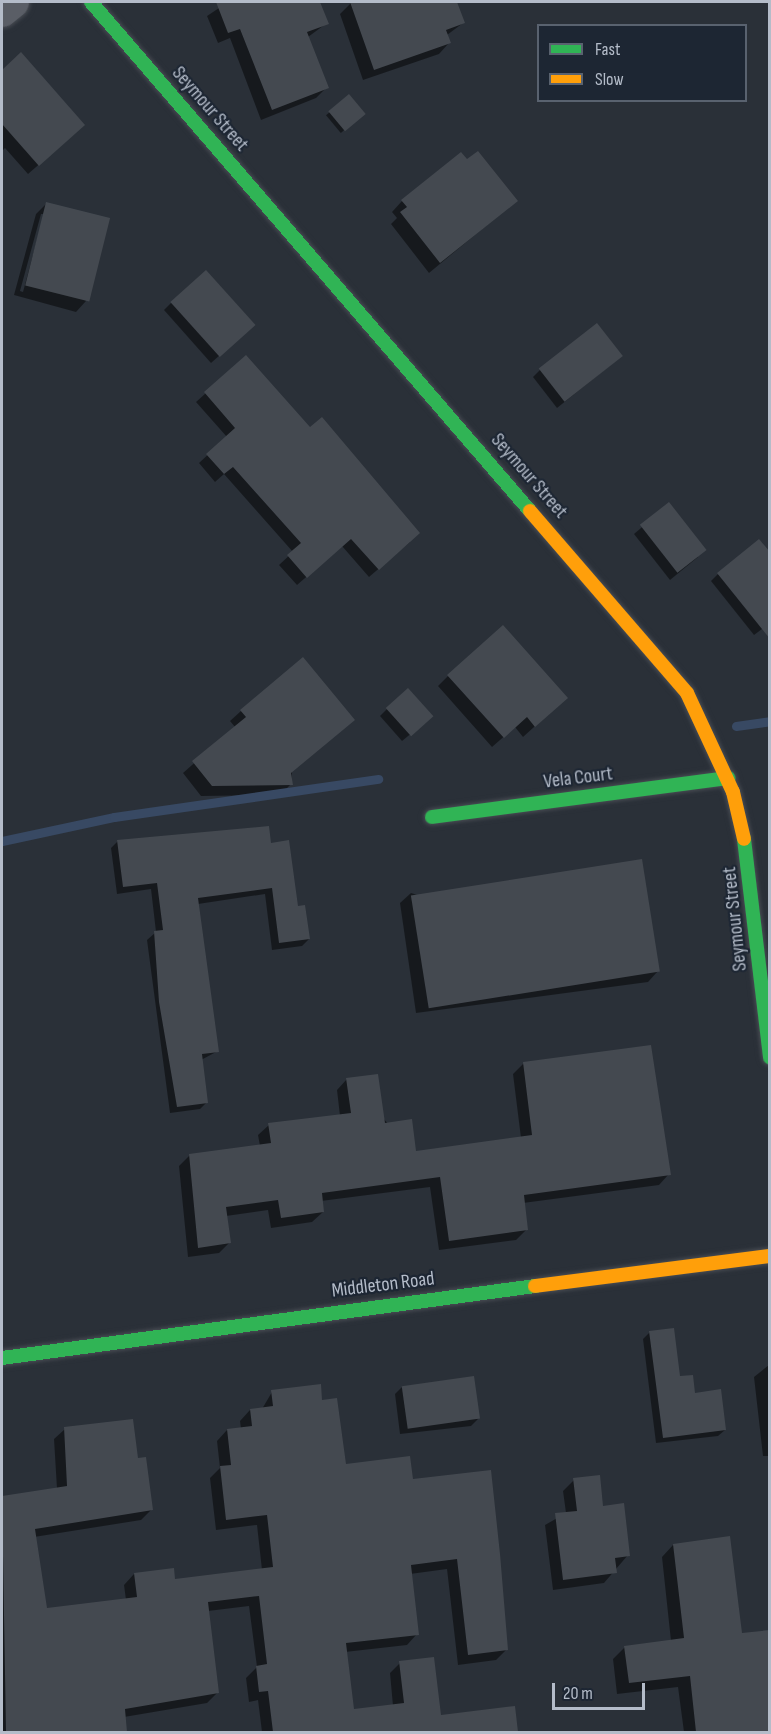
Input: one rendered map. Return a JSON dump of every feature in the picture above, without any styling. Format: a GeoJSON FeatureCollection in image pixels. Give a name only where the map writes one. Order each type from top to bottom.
{"type":"FeatureCollection","features":[{"type":"Feature","properties":{"kind":"street"},"geometry":{"type":"LineString","coordinates":[[2,11],[13,2]]}},
{"type":"Feature","properties":{"kind":"street","name":"Seymour Street"},"geometry":{"type":"LineString","coordinates":[[91,2],[687,693],[728,778],[750,865],[770,1057]]}},
{"type":"Feature","properties":{"kind":"street","name":"Vela Court"},"geometry":{"type":"LineString","coordinates":[[432,817],[728,778]]}},
{"type":"Feature","properties":{"kind":"street","name":"Middleton Road"},"geometry":{"type":"LineString","coordinates":[[2,1358],[149,1334],[770,1256]]}},
{"type":"Feature","properties":{"kind":"building"},"geometry":{"type":"Polygon","coordinates":[[[216,2],[320,2],[329,24],[307,32],[329,88],[272,110],[240,29],[228,33],[216,2]]]}},
{"type":"Feature","properties":{"kind":"building"},"geometry":{"type":"Polygon","coordinates":[[[350,2],[457,2],[465,23],[446,30],[451,43],[374,70],[350,2]]]}},
{"type":"Feature","properties":{"kind":"building"},"geometry":{"type":"Polygon","coordinates":[[[21,52],[85,125],[39,166],[2,124],[2,70],[21,52]]]}},
{"type":"Feature","properties":{"kind":"building"},"geometry":{"type":"Polygon","coordinates":[[[349,94],[366,114],[345,131],[328,111],[349,94]]]}},
{"type":"Feature","properties":{"kind":"building"},"geometry":{"type":"Polygon","coordinates":[[[478,151],[518,201],[440,263],[400,212],[407,207],[401,200],[461,152],[467,159],[478,151]]]}},
{"type":"Feature","properties":{"kind":"building"},"geometry":{"type":"Polygon","coordinates":[[[46,202],[110,218],[89,301],[25,285],[46,202]]]}},
{"type":"Feature","properties":{"kind":"building"},"geometry":{"type":"Polygon","coordinates":[[[206,270],[256,325],[220,357],[170,302],[206,270]]]}},
{"type":"Feature","properties":{"kind":"building"},"geometry":{"type":"Polygon","coordinates":[[[597,323],[623,356],[565,402],[539,369],[597,323]]]}},
{"type":"Feature","properties":{"kind":"building"},"geometry":{"type":"Polygon","coordinates":[[[246,355],[310,427],[322,417],[420,533],[379,570],[351,539],[307,578],[287,555],[301,543],[233,467],[224,474],[206,454],[235,428],[204,392],[246,355]]]}},
{"type":"Feature","properties":{"kind":"building"},"geometry":{"type":"Polygon","coordinates":[[[669,502],[707,550],[677,573],[640,525],[669,502]]]}},
{"type":"Feature","properties":{"kind":"building"},"geometry":{"type":"Polygon","coordinates":[[[759,539],[770,552],[770,639],[717,573],[759,539]]]}},
{"type":"Feature","properties":{"kind":"building"},"geometry":{"type":"Polygon","coordinates":[[[503,625],[568,698],[535,727],[527,717],[504,738],[447,675],[503,625]]]}},
{"type":"Feature","properties":{"kind":"building"},"geometry":{"type":"Polygon","coordinates":[[[303,657],[355,720],[291,773],[293,785],[212,786],[192,761],[246,717],[240,710],[303,657]]]}},
{"type":"Feature","properties":{"kind":"building"},"geometry":{"type":"Polygon","coordinates":[[[408,688],[433,716],[411,736],[386,708],[408,688]]]}},
{"type":"Feature","properties":{"kind":"building"},"geometry":{"type":"Polygon","coordinates":[[[269,826],[271,843],[289,840],[298,906],[305,905],[310,939],[279,943],[272,888],[198,898],[219,1052],[202,1054],[208,1103],[177,1107],[159,1002],[154,931],[163,930],[157,883],[123,887],[117,840],[269,826]]]}},
{"type":"Feature","properties":{"kind":"building"},"geometry":{"type":"Polygon","coordinates":[[[642,859],[660,972],[429,1008],[411,896],[642,859]]]}},
{"type":"Feature","properties":{"kind":"building"},"geometry":{"type":"Polygon","coordinates":[[[651,1045],[671,1175],[524,1195],[528,1230],[449,1241],[440,1177],[322,1193],[324,1212],[281,1218],[278,1200],[226,1207],[231,1243],[198,1248],[189,1154],[271,1143],[268,1123],[351,1113],[346,1078],[378,1074],[385,1123],[412,1119],[416,1151],[532,1135],[523,1062],[651,1045]]]}},
{"type":"Feature","properties":{"kind":"building"},"geometry":{"type":"Polygon","coordinates":[[[674,1328],[680,1376],[693,1375],[695,1393],[721,1389],[726,1430],[663,1438],[649,1331],[674,1328]]]}},
{"type":"Feature","properties":{"kind":"building"},"geometry":{"type":"Polygon","coordinates":[[[474,1376],[480,1419],[408,1429],[402,1386],[474,1376]]]}},
{"type":"Feature","properties":{"kind":"building"},"geometry":{"type":"Polygon","coordinates":[[[321,1384],[322,1400],[337,1398],[346,1464],[410,1456],[413,1479],[491,1470],[500,1554],[508,1650],[468,1655],[457,1559],[411,1565],[419,1635],[346,1643],[354,1709],[404,1703],[399,1661],[434,1657],[441,1715],[515,1706],[518,1732],[273,1732],[268,1691],[259,1692],[256,1666],[267,1664],[259,1596],[208,1602],[219,1693],[125,1709],[127,1732],[6,1732],[2,1496],[67,1486],[64,1427],[133,1419],[138,1458],[146,1457],[153,1510],[35,1529],[47,1608],[137,1597],[134,1573],[174,1568],[175,1579],[273,1567],[267,1515],[226,1520],[220,1466],[231,1465],[227,1429],[252,1426],[250,1409],[273,1406],[271,1390],[321,1384]]]}},
{"type":"Feature","properties":{"kind":"building"},"geometry":{"type":"Polygon","coordinates":[[[600,1475],[603,1506],[624,1503],[630,1556],[615,1558],[617,1573],[563,1580],[555,1513],[577,1511],[573,1478],[600,1475]]]}},
{"type":"Feature","properties":{"kind":"building"},"geometry":{"type":"Polygon","coordinates":[[[730,1536],[742,1633],[770,1630],[770,1732],[696,1732],[690,1676],[629,1683],[624,1646],[684,1638],[673,1544],[730,1536]]]}},
{"type":"Feature","properties":{"kind":"waterway"},"geometry":{"type":"LineString","coordinates":[[736,726],[770,721]]}},
{"type":"Feature","properties":{"kind":"waterway"},"geometry":{"type":"LineString","coordinates":[[2,841],[114,817],[378,779]]}},
{"type":"Feature","properties":{"kind":"traffic: fast"},"geometry":{"type":"LineString","coordinates":[[91,2],[530,511]]}},
{"type":"Feature","properties":{"kind":"traffic: fast"},"geometry":{"type":"LineString","coordinates":[[432,817],[728,778]]}},
{"type":"Feature","properties":{"kind":"traffic: fast"},"geometry":{"type":"LineString","coordinates":[[744,839],[770,1057]]}},
{"type":"Feature","properties":{"kind":"traffic: fast"},"geometry":{"type":"LineString","coordinates":[[2,1358],[535,1286]]}},
{"type":"Feature","properties":{"kind":"traffic: slow"},"geometry":{"type":"LineString","coordinates":[[530,511],[687,693],[733,792],[744,839]]}},
{"type":"Feature","properties":{"kind":"traffic: slow"},"geometry":{"type":"LineString","coordinates":[[535,1286],[770,1256]]}}]}
